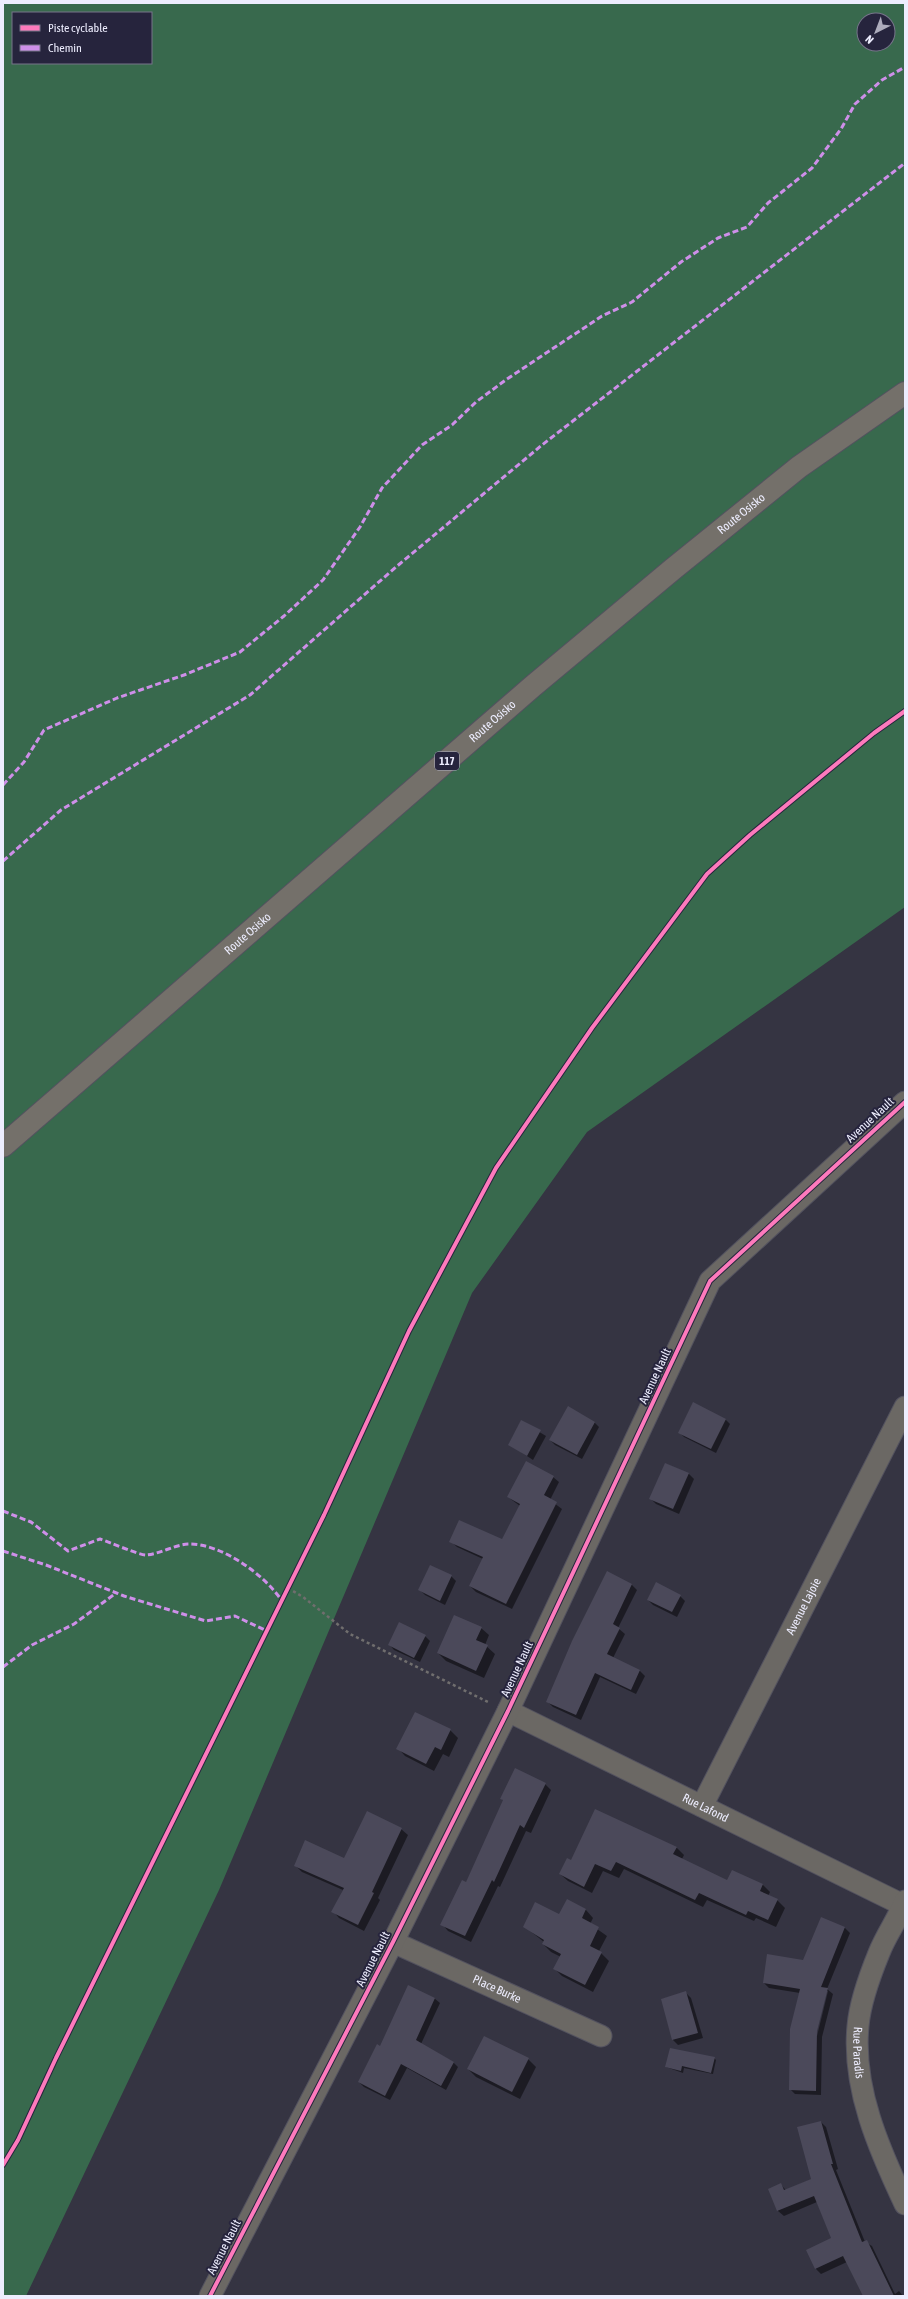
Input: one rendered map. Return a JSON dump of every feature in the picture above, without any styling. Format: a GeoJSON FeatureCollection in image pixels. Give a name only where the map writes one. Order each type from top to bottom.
{"type":"FeatureCollection","features":[{"type":"Feature","properties":{"kind":"highway","name":"Route Osisko"},"geometry":{"type":"LineString","coordinates":[[3,1146],[533,686],[667,574],[799,467],[905,393]]}},
{"type":"Feature","properties":{"kind":"street","name":"Avenue Nault"},"geometry":{"type":"LineString","coordinates":[[210,2296],[393,1942],[508,1711],[710,1281],[905,1102]]}},
{"type":"Feature","properties":{"kind":"street","name":"Avenue Lajoie"},"geometry":{"type":"LineString","coordinates":[[702,1806],[905,1407]]}},
{"type":"Feature","properties":{"kind":"street","name":"Rue Lafond"},"geometry":{"type":"LineString","coordinates":[[508,1711],[904,1903]]}},
{"type":"Feature","properties":{"kind":"street","name":"Rue Paradis"},"geometry":{"type":"LineString","coordinates":[[904,1903],[879,1952],[858,2025],[857,2045],[858,2076],[874,2135],[905,2204]]}},
{"type":"Feature","properties":{"kind":"street","name":"Place Burke"},"geometry":{"type":"LineString","coordinates":[[393,1942],[601,2036]]}},
{"type":"Feature","properties":{"kind":"path"},"geometry":{"type":"LineString","coordinates":[[285,1594],[291,1581]]}},
{"type":"Feature","properties":{"kind":"path"},"geometry":{"type":"LineString","coordinates":[[288,1588],[303,1596],[350,1634],[508,1711]]}},
{"type":"Feature","properties":{"kind":"green space"},"geometry":{"type":"Polygon","coordinates":[[[3,3],[905,3],[905,907],[587,1132],[472,1293],[219,1890],[26,2296],[3,2296],[3,3]]]}},
{"type":"Feature","properties":{"kind":"building"},"geometry":{"type":"Polygon","coordinates":[[[693,1402],[726,1419],[711,1449],[678,1433],[693,1402]]]}},
{"type":"Feature","properties":{"kind":"building"},"geometry":{"type":"Polygon","coordinates":[[[568,1406],[595,1422],[577,1455],[549,1440],[568,1406]]]}},
{"type":"Feature","properties":{"kind":"building"},"geometry":{"type":"Polygon","coordinates":[[[521,1420],[541,1430],[527,1456],[508,1445],[521,1420]]]}},
{"type":"Feature","properties":{"kind":"building"},"geometry":{"type":"Polygon","coordinates":[[[526,1461],[554,1476],[544,1495],[557,1502],[506,1604],[469,1586],[483,1557],[449,1542],[459,1520],[502,1539],[520,1504],[507,1497],[526,1461]]]}},
{"type":"Feature","properties":{"kind":"building"},"geometry":{"type":"Polygon","coordinates":[[[665,1463],[689,1473],[673,1509],[649,1499],[665,1463]]]}},
{"type":"Feature","properties":{"kind":"building"},"geometry":{"type":"Polygon","coordinates":[[[430,1565],[452,1575],[440,1601],[418,1590],[430,1565]]]}},
{"type":"Feature","properties":{"kind":"building"},"geometry":{"type":"Polygon","coordinates":[[[607,1571],[632,1584],[613,1624],[620,1628],[607,1654],[640,1670],[631,1690],[595,1673],[576,1715],[546,1702],[572,1641],[607,1571]]]}},
{"type":"Feature","properties":{"kind":"building"},"geometry":{"type":"Polygon","coordinates":[[[656,1582],[681,1595],[672,1612],[647,1600],[656,1582]]]}},
{"type":"Feature","properties":{"kind":"building"},"geometry":{"type":"Polygon","coordinates":[[[454,1615],[482,1627],[476,1640],[488,1645],[476,1671],[437,1653],[454,1615]]]}},
{"type":"Feature","properties":{"kind":"building"},"geometry":{"type":"Polygon","coordinates":[[[399,1622],[426,1635],[414,1658],[388,1645],[399,1622]]]}},
{"type":"Feature","properties":{"kind":"building"},"geometry":{"type":"Polygon","coordinates":[[[415,1712],[451,1729],[441,1750],[435,1747],[426,1764],[396,1749],[415,1712]]]}},
{"type":"Feature","properties":{"kind":"building"},"geometry":{"type":"Polygon","coordinates":[[[515,1768],[546,1783],[524,1828],[520,1825],[494,1882],[492,1880],[465,1936],[440,1925],[462,1880],[466,1882],[503,1800],[500,1799],[515,1768]]]}},
{"type":"Feature","properties":{"kind":"building"},"geometry":{"type":"Polygon","coordinates":[[[595,1809],[677,1847],[673,1854],[727,1880],[732,1870],[763,1884],[760,1891],[778,1899],[768,1920],[748,1911],[746,1915],[699,1893],[695,1900],[616,1862],[611,1871],[595,1864],[584,1887],[559,1874],[567,1858],[571,1860],[595,1809]]]}},
{"type":"Feature","properties":{"kind":"building"},"geometry":{"type":"Polygon","coordinates":[[[367,1811],[402,1828],[372,1892],[374,1893],[358,1925],[331,1912],[344,1888],[294,1866],[305,1840],[344,1858],[367,1811]]]}},
{"type":"Feature","properties":{"kind":"building"},"geometry":{"type":"Polygon","coordinates":[[[567,1899],[586,1909],[582,1918],[599,1927],[590,1946],[602,1952],[585,1985],[553,1969],[561,1954],[542,1944],[544,1940],[523,1927],[535,1902],[559,1914],[567,1899]]]}},
{"type":"Feature","properties":{"kind":"building"},"geometry":{"type":"Polygon","coordinates":[[[821,1917],[845,1927],[821,1987],[828,1988],[817,2031],[816,2091],[789,2090],[790,2029],[800,1989],[763,1983],[767,1954],[803,1960],[821,1917]]]}},
{"type":"Feature","properties":{"kind":"building"},"geometry":{"type":"Polygon","coordinates":[[[408,1985],[435,1998],[416,2040],[454,2062],[441,2086],[401,2064],[385,2096],[358,2082],[377,2044],[380,2046],[408,1985]]]}},
{"type":"Feature","properties":{"kind":"building"},"geometry":{"type":"Polygon","coordinates":[[[686,1991],[698,2033],[672,2040],[661,1999],[686,1991]]]}},
{"type":"Feature","properties":{"kind":"building"},"geometry":{"type":"Polygon","coordinates":[[[484,2036],[529,2058],[512,2092],[467,2069],[484,2036]]]}},
{"type":"Feature","properties":{"kind":"building"},"geometry":{"type":"Polygon","coordinates":[[[670,2048],[715,2057],[711,2073],[682,2066],[681,2071],[665,2067],[670,2048]]]}},
{"type":"Feature","properties":{"kind":"building"},"geometry":{"type":"Polygon","coordinates":[[[821,2121],[833,2164],[831,2164],[862,2242],[867,2240],[894,2296],[863,2296],[843,2256],[815,2269],[806,2250],[831,2238],[814,2196],[777,2211],[768,2189],[781,2183],[784,2190],[811,2179],[797,2127],[821,2121]]]}},
{"type":"Feature","properties":{"kind":"marked path"},"geometry":{"type":"LineString","coordinates":[[3,785],[24,762],[44,730],[117,698],[184,675],[240,652],[284,616],[323,580],[360,527],[382,488],[422,445],[452,425],[476,402],[507,379],[602,316],[632,302],[681,262],[718,238],[747,227],[768,203],[812,168],[841,129],[855,104],[882,80],[905,67]]}},
{"type":"Feature","properties":{"kind":"marked path"},"geometry":{"type":"LineString","coordinates":[[3,861],[61,810],[250,695],[396,567],[542,445],[905,163]]}},
{"type":"Feature","properties":{"kind":"marked path"},"geometry":{"type":"LineString","coordinates":[[3,1511],[31,1522],[68,1551],[100,1539],[146,1555],[188,1544],[201,1545],[214,1549],[241,1562],[253,1571],[265,1581],[282,1601]]}},
{"type":"Feature","properties":{"kind":"marked path"},"geometry":{"type":"LineString","coordinates":[[3,1551],[46,1565],[124,1596],[206,1621],[235,1616],[267,1631]]}},
{"type":"Feature","properties":{"kind":"marked path"},"geometry":{"type":"LineString","coordinates":[[3,1667],[32,1645],[74,1624],[116,1593]]}},
{"type":"Feature","properties":{"kind":"cycle path"},"geometry":{"type":"LineString","coordinates":[[3,2165],[18,2140],[56,2058],[324,1515],[409,1331],[496,1168],[592,1028],[707,874],[750,835],[874,733],[905,711]]}},
{"type":"Feature","properties":{"kind":"cycle path"},"geometry":{"type":"LineString","coordinates":[[210,2296],[393,1942],[508,1711],[710,1281],[905,1102]]}}]}
